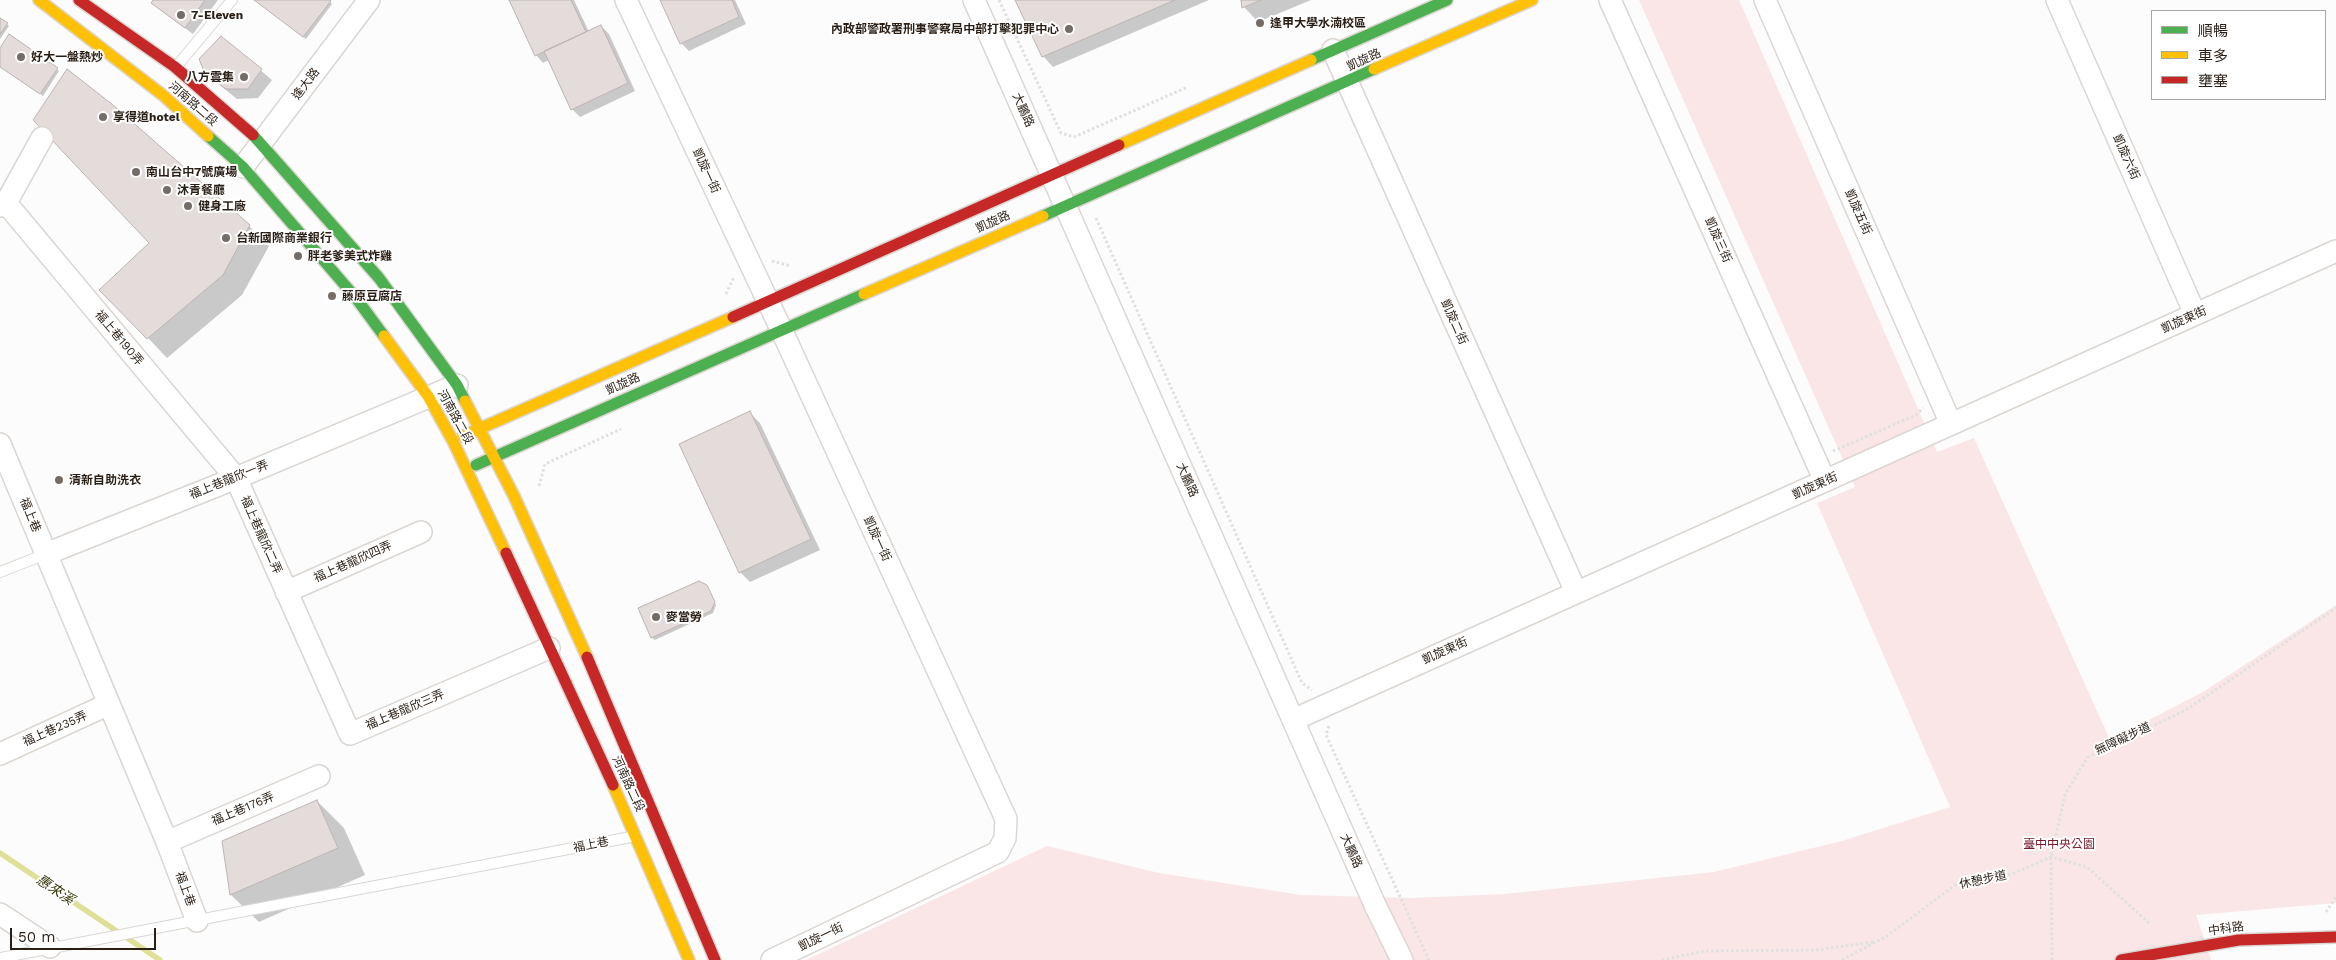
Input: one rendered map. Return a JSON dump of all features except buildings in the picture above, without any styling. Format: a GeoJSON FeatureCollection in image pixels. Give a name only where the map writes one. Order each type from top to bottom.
{"type":"FeatureCollection","features":[{"type":"Feature","properties":{"kind":"street","name":"河南路二段"},"geometry":{"type":"LineString","coordinates":[[39,0],[164,96],[243,167],[356,298],[428,396],[453,441],[549,648],[636,836],[689,960]]}},
{"type":"Feature","properties":{"kind":"street","name":"河南路二段"},"geometry":{"type":"LineString","coordinates":[[79,0],[176,68],[262,143],[379,278],[457,385],[514,496],[592,669],[715,960]]}},
{"type":"Feature","properties":{"kind":"street","name":"逢大路"},"geometry":{"type":"LineString","coordinates":[[243,167],[369,0]]}},
{"type":"Feature","properties":{"kind":"street","name":"凱旋一街"},"geometry":{"type":"LineString","coordinates":[[626,0],[781,329],[1006,819],[1007,828],[1002,846],[998,852],[772,960]]}},
{"type":"Feature","properties":{"kind":"street","name":"大鵬路"},"geometry":{"type":"LineString","coordinates":[[974,0],[1293,720],[1402,960]]}},
{"type":"Feature","properties":{"kind":"street","name":"凱旋路"},"geometry":{"type":"LineString","coordinates":[[453,441],[1447,0]]}},
{"type":"Feature","properties":{"kind":"street","name":"凱旋路"},"geometry":{"type":"LineString","coordinates":[[466,469],[1532,0]]}},
{"type":"Feature","properties":{"kind":"street","name":"凱旋三街"},"geometry":{"type":"LineString","coordinates":[[1610,0],[1825,481]]}},
{"type":"Feature","properties":{"kind":"street","name":"凱旋五街"},"geometry":{"type":"LineString","coordinates":[[1765,0],[1951,424]]}},
{"type":"Feature","properties":{"kind":"street","name":"凱旋六街"},"geometry":{"type":"LineString","coordinates":[[2057,0],[2195,314]]}},
{"type":"Feature","properties":{"kind":"street","name":"凱旋二街"},"geometry":{"type":"LineString","coordinates":[[1333,50],[1576,592]]}},
{"type":"Feature","properties":{"kind":"street"},"geometry":{"type":"LineString","coordinates":[[3,204],[42,138]]}},
{"type":"Feature","properties":{"kind":"street","name":"福上巷190弄"},"geometry":{"type":"LineString","coordinates":[[3,204],[236,478]]}},
{"type":"Feature","properties":{"kind":"street","name":"凱旋東街"},"geometry":{"type":"LineString","coordinates":[[1293,720],[2336,251]]}},
{"type":"Feature","properties":{"kind":"street","name":"福上巷龍欣一弄"},"geometry":{"type":"LineString","coordinates":[[46,554],[236,478],[457,385]]}},
{"type":"Feature","properties":{"kind":"street","name":"福上巷"},"geometry":{"type":"LineString","coordinates":[[0,444],[167,842],[197,922]]}},
{"type":"Feature","properties":{"kind":"street","name":"福上巷龍欣二弄"},"geometry":{"type":"LineString","coordinates":[[236,478],[286,592]]}},
{"type":"Feature","properties":{"kind":"street","name":"福上巷龍欣四弄"},"geometry":{"type":"LineString","coordinates":[[286,592],[421,532]]}},
{"type":"Feature","properties":{"kind":"street","name":"福上巷龍欣三弄"},"geometry":{"type":"LineString","coordinates":[[286,592],[350,734],[549,648]]}},
{"type":"Feature","properties":{"kind":"street","name":"福上巷235弄"},"geometry":{"type":"LineString","coordinates":[[0,754],[109,704]]}},
{"type":"Feature","properties":{"kind":"street","name":"福上巷176弄"},"geometry":{"type":"LineString","coordinates":[[167,842],[319,776]]}},
{"type":"Feature","properties":{"kind":"street"},"geometry":{"type":"LineString","coordinates":[[0,914],[58,946]]}},
{"type":"Feature","properties":{"kind":"street","name":"中科路"},"geometry":{"type":"LineString","coordinates":[[2121,960],[2238,940],[2336,937]]}},
{"type":"Feature","properties":{"kind":"lane"},"geometry":{"type":"LineString","coordinates":[[176,68],[232,0]]}},
{"type":"Feature","properties":{"kind":"lane","name":"福上巷龍欣一弄"},"geometry":{"type":"LineString","coordinates":[[0,572],[46,554]]}},
{"type":"Feature","properties":{"kind":"lane","name":"福上巷"},"geometry":{"type":"LineString","coordinates":[[197,922],[636,836]]}},
{"type":"Feature","properties":{"kind":"lane"},"geometry":{"type":"LineString","coordinates":[[0,958],[159,927],[197,922]]}},
{"type":"Feature","properties":{"kind":"path"},"geometry":{"type":"LineString","coordinates":[[999,0],[1061,133],[1074,137]]}},
{"type":"Feature","properties":{"kind":"path"},"geometry":{"type":"LineString","coordinates":[[1093,212],[1302,683],[1314,692]]}},
{"type":"Feature","properties":{"kind":"path"},"geometry":{"type":"LineString","coordinates":[[772,261],[791,266],[798,263]]}},
{"type":"Feature","properties":{"kind":"path"},"geometry":{"type":"LineString","coordinates":[[717,298],[726,294],[734,277]]}},
{"type":"Feature","properties":{"kind":"path"},"geometry":{"type":"LineString","coordinates":[[1831,452],[1916,416],[1926,404]]}},
{"type":"Feature","properties":{"kind":"path"},"geometry":{"type":"LineString","coordinates":[[539,486],[545,464],[625,427]]}},
{"type":"Feature","properties":{"kind":"path","name":"無障礙步道"},"geometry":{"type":"LineString","coordinates":[[2052,960],[2051,857],[2066,794],[2088,757],[2186,710],[2336,608]]}},
{"type":"Feature","properties":{"kind":"path"},"geometry":{"type":"LineString","coordinates":[[1330,722],[1326,735],[1429,960]]}},
{"type":"Feature","properties":{"kind":"path"},"geometry":{"type":"LineString","coordinates":[[2051,857],[2087,867],[2150,924]]}},
{"type":"Feature","properties":{"kind":"path","name":"休憩步道"},"geometry":{"type":"LineString","coordinates":[[1842,960],[1876,942],[1912,919],[1956,885],[2012,874],[2051,857]]}},
{"type":"Feature","properties":{"kind":"path"},"geometry":{"type":"LineString","coordinates":[[2326,912],[2336,897]]}},
{"type":"Feature","properties":{"kind":"path"},"geometry":{"type":"LineString","coordinates":[[1662,960],[1705,951],[1816,950],[1876,942]]}},
{"type":"Feature","properties":{"kind":"green space","name":"臺中中央公園"},"geometry":{"type":"Polygon","coordinates":[[[1639,0],[1739,0],[1937,452],[1974,438],[2110,740],[2203,692],[2336,605],[2336,903],[2196,915],[2211,960],[806,960],[1047,846],[1159,873],[1301,895],[1411,898],[1505,894],[1714,872],[1842,841],[1950,807],[1817,503],[1855,487],[1639,0]]]}},
{"type":"Feature","properties":{"kind":"waterway","name":"惠來溪"},"geometry":{"type":"LineString","coordinates":[[0,853],[160,960]]}},
{"type":"Feature","properties":{"kind":"traffic: fast"},"geometry":{"type":"LineString","coordinates":[[1311,60],[1447,0]]}},
{"type":"Feature","properties":{"kind":"traffic: fast"},"geometry":{"type":"LineString","coordinates":[[1043,216],[1374,69]]}},
{"type":"Feature","properties":{"kind":"traffic: fast"},"geometry":{"type":"LineString","coordinates":[[253,135],[379,278],[457,385],[465,401]]}},
{"type":"Feature","properties":{"kind":"traffic: fast"},"geometry":{"type":"LineString","coordinates":[[208,136],[243,167],[356,298],[384,336]]}},
{"type":"Feature","properties":{"kind":"traffic: fast"},"geometry":{"type":"LineString","coordinates":[[476,465],[864,294]]}},
{"type":"Feature","properties":{"kind":"traffic: slow"},"geometry":{"type":"LineString","coordinates":[[39,0],[164,96],[208,136]]}},
{"type":"Feature","properties":{"kind":"traffic: slow"},"geometry":{"type":"LineString","coordinates":[[1374,69],[1532,0]]}},
{"type":"Feature","properties":{"kind":"traffic: slow"},"geometry":{"type":"LineString","coordinates":[[1119,145],[1311,60]]}},
{"type":"Feature","properties":{"kind":"traffic: slow"},"geometry":{"type":"LineString","coordinates":[[864,294],[1043,216]]}},
{"type":"Feature","properties":{"kind":"traffic: slow"},"geometry":{"type":"LineString","coordinates":[[463,436],[733,317]]}},
{"type":"Feature","properties":{"kind":"traffic: slow"},"geometry":{"type":"LineString","coordinates":[[384,336],[428,396],[453,441],[506,553]]}},
{"type":"Feature","properties":{"kind":"traffic: slow"},"geometry":{"type":"LineString","coordinates":[[465,401],[514,496],[587,657]]}},
{"type":"Feature","properties":{"kind":"traffic: slow"},"geometry":{"type":"LineString","coordinates":[[613,785],[689,960]]}},
{"type":"Feature","properties":{"kind":"traffic: jam"},"geometry":{"type":"LineString","coordinates":[[79,0],[175,67],[253,135]]}},
{"type":"Feature","properties":{"kind":"traffic: jam"},"geometry":{"type":"LineString","coordinates":[[733,317],[1119,145]]}},
{"type":"Feature","properties":{"kind":"traffic: jam"},"geometry":{"type":"LineString","coordinates":[[506,553],[613,785]]}},
{"type":"Feature","properties":{"kind":"traffic: jam"},"geometry":{"type":"LineString","coordinates":[[587,657],[715,960]]}},
{"type":"Feature","properties":{"kind":"traffic: jam"},"geometry":{"type":"LineString","coordinates":[[2121,960],[2239,940],[2336,937]]}},
{"type":"Feature","properties":{"kind":"place","name":"7-Eleven"},"geometry":{"type":"Point","coordinates":[181,15]}},
{"type":"Feature","properties":{"kind":"place","name":"逢甲大學水湳校區"},"geometry":{"type":"Point","coordinates":[1260,23]}},
{"type":"Feature","properties":{"kind":"place","name":"內政部警政署刑事警察局中部打擊犯罪中心"},"geometry":{"type":"Point","coordinates":[1069,29]}},
{"type":"Feature","properties":{"kind":"place","name":"好大一盤熱炒"},"geometry":{"type":"Point","coordinates":[21,57]}},
{"type":"Feature","properties":{"kind":"place","name":"八方雲集"},"geometry":{"type":"Point","coordinates":[244,77]}},
{"type":"Feature","properties":{"kind":"place","name":"享得道hotel"},"geometry":{"type":"Point","coordinates":[103,117]}},
{"type":"Feature","properties":{"kind":"place","name":"南山台中7號廣場"},"geometry":{"type":"Point","coordinates":[136,172]}},
{"type":"Feature","properties":{"kind":"place","name":"沐青餐廳"},"geometry":{"type":"Point","coordinates":[167,190]}},
{"type":"Feature","properties":{"kind":"place","name":"健身工廠"},"geometry":{"type":"Point","coordinates":[188,206]}},
{"type":"Feature","properties":{"kind":"place","name":"台新國際商業銀行"},"geometry":{"type":"Point","coordinates":[226,238]}},
{"type":"Feature","properties":{"kind":"place","name":"胖老爹美式炸雞"},"geometry":{"type":"Point","coordinates":[298,256]}},
{"type":"Feature","properties":{"kind":"place","name":"藤原豆腐店"},"geometry":{"type":"Point","coordinates":[332,296]}},
{"type":"Feature","properties":{"kind":"place","name":"清新自助洗衣"},"geometry":{"type":"Point","coordinates":[59,480]}},
{"type":"Feature","properties":{"kind":"place","name":"麥當勞"},"geometry":{"type":"Point","coordinates":[656,617]}}]}
